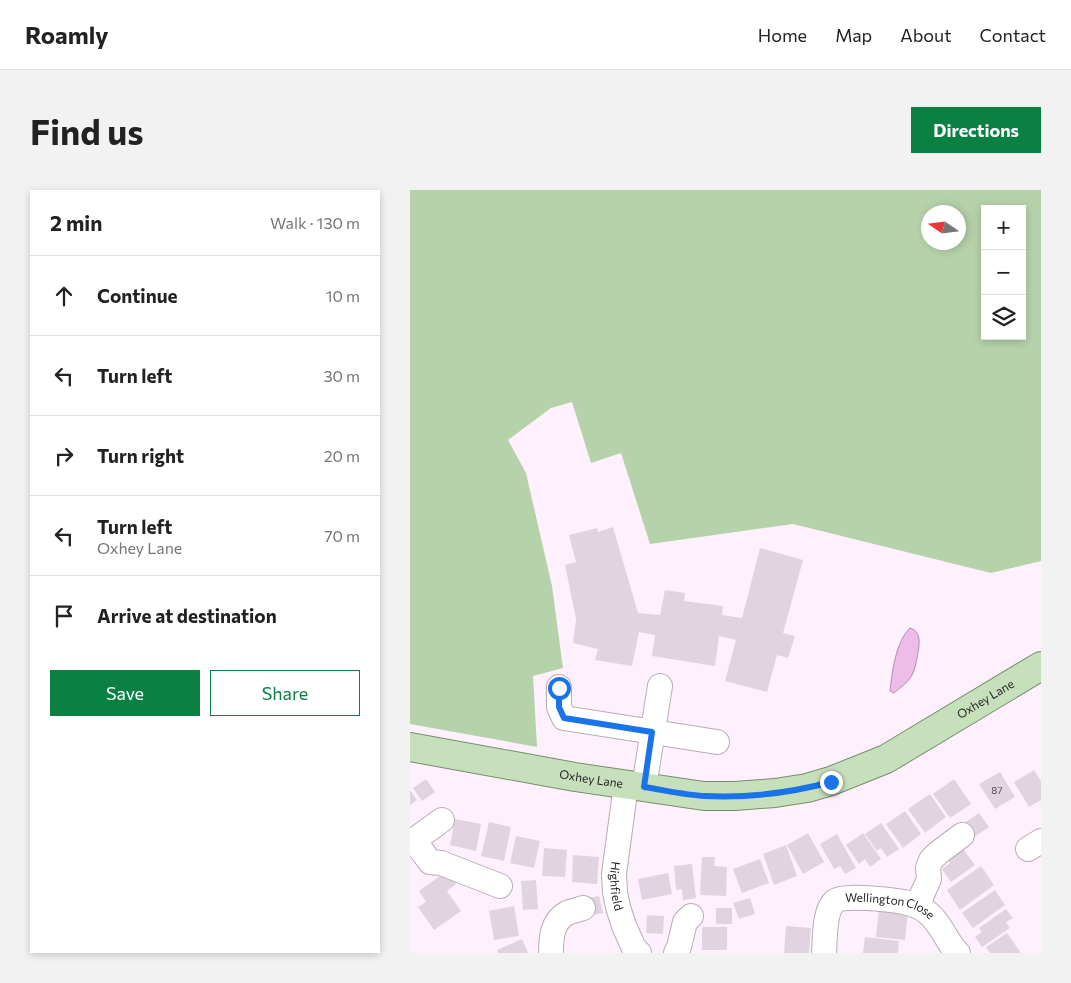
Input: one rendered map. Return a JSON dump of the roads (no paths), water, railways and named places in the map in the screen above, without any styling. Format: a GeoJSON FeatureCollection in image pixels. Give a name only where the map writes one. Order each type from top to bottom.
{"type":"FeatureCollection","features":[{"type":"Feature","properties":{"kind":"main road","name":"Oxhey Lane"},"geometry":{"type":"LineString","coordinates":[[410,747],[575,777],[704,796],[775,793],[831,782],[886,759],[1041,666]]}},
{"type":"Feature","properties":{"kind":"street","name":"Highfield"},"geometry":{"type":"LineString","coordinates":[[633,951],[618,907],[614,874],[635,786],[652,732],[660,686]]}},
{"type":"Feature","properties":{"kind":"street"},"geometry":{"type":"LineString","coordinates":[[559,688],[559,707],[564,718],[717,742]]}},
{"type":"Feature","properties":{"kind":"street"},"geometry":{"type":"LineString","coordinates":[[442,820],[412,842],[430,862],[441,863],[500,886]]}},
{"type":"Feature","properties":{"kind":"street"},"geometry":{"type":"LineString","coordinates":[[917,906],[929,879],[928,868],[932,860],[938,853],[962,835]]}},
{"type":"Feature","properties":{"kind":"street","name":"Wellington Close"},"geometry":{"type":"LineString","coordinates":[[824,953],[827,916],[830,908],[839,898],[849,897],[903,902],[917,906],[928,913],[938,924],[955,950]]}},
{"type":"Feature","properties":{"kind":"street"},"geometry":{"type":"LineString","coordinates":[[551,953],[553,932],[557,922],[566,914],[583,908]]}},
{"type":"Feature","properties":{"kind":"street"},"geometry":{"type":"LineString","coordinates":[[676,953],[685,922],[691,916]]}}]}
